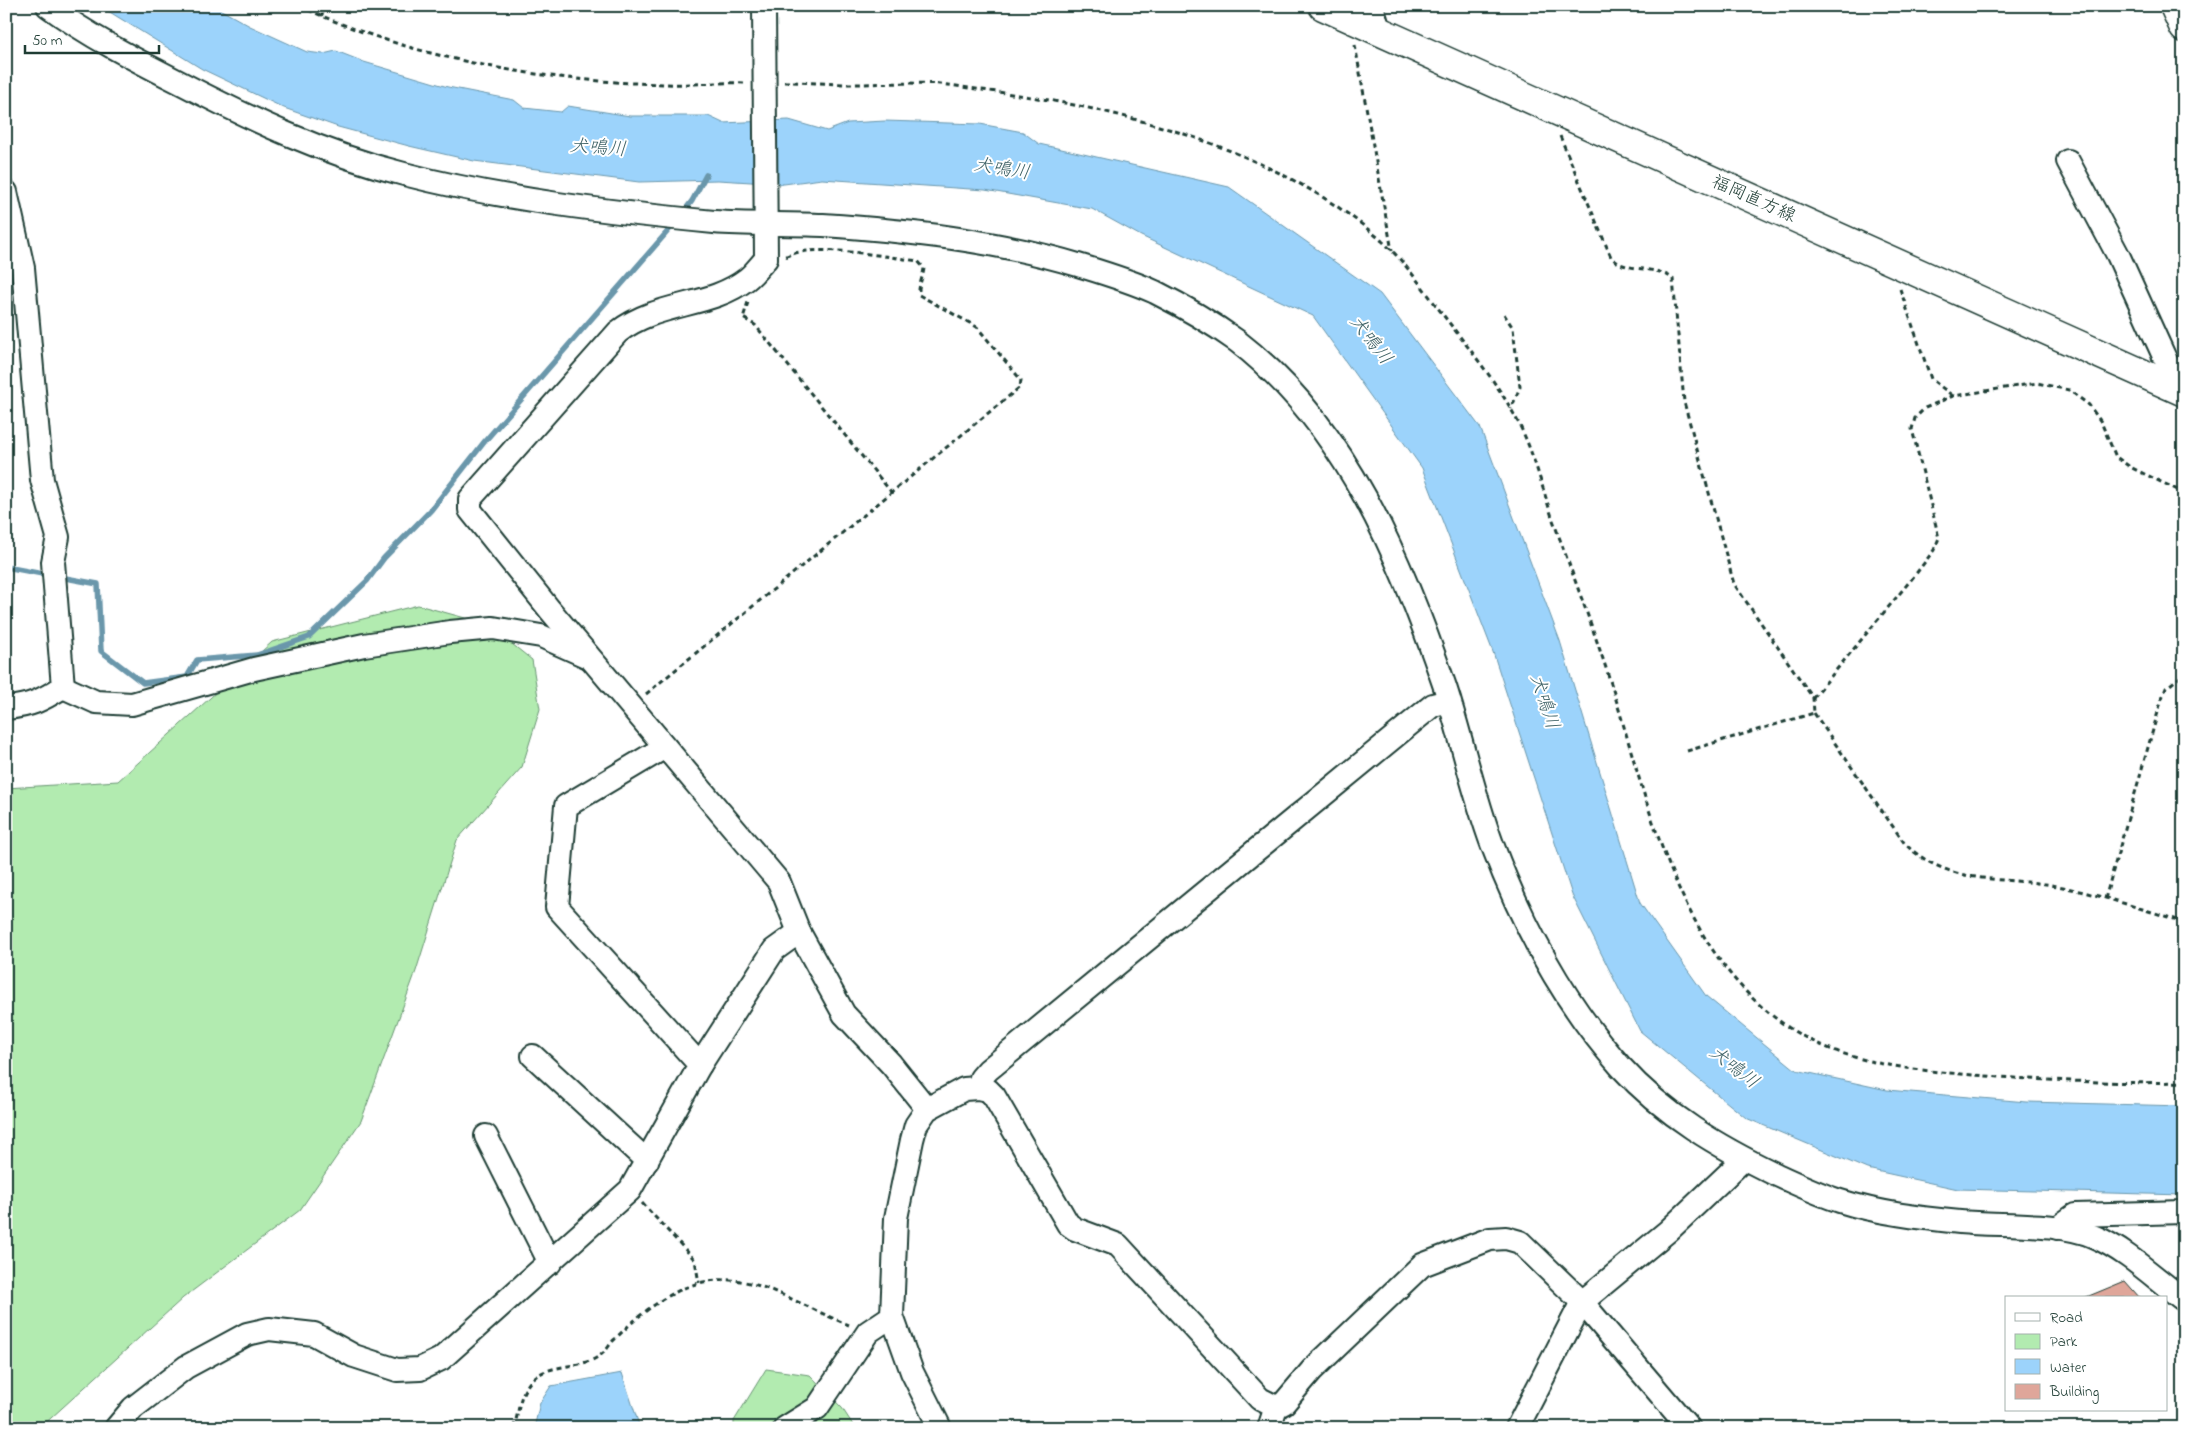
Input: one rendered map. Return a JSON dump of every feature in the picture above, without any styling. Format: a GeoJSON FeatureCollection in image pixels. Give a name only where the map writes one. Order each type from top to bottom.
{"type":"FeatureCollection","features":[{"type":"Feature","properties":{"kind":"main road","name":"福岡直方線"},"geometry":{"type":"LineString","coordinates":[[1323,6],[1369,19],[1555,109],[2174,388]]}},
{"type":"Feature","properties":{"kind":"main road"},"geometry":{"type":"LineString","coordinates":[[2174,6],[2184,28]]}},
{"type":"Feature","properties":{"kind":"street"},"geometry":{"type":"LineString","coordinates":[[48,6],[87,34],[236,112],[319,147],[403,174],[538,201],[716,222],[814,225],[922,233],[992,244],[1049,256],[1151,290],[1236,340],[1291,393],[1320,429],[1364,497],[1380,526],[1410,589],[1449,701],[1491,841],[1519,909],[1550,968],[1603,1045],[1644,1090],[1701,1135],[1744,1159],[1838,1201],[1889,1213],[1960,1222],[2079,1231],[2111,1245],[2184,1300]]}},
{"type":"Feature","properties":{"kind":"street"},"geometry":{"type":"LineString","coordinates":[[764,6],[766,259],[747,279],[728,290],[705,299],[646,315],[618,332],[470,499],[470,510],[550,610],[594,659],[665,747],[779,882],[799,932],[844,1014],[891,1064],[927,1109]]}},
{"type":"Feature","properties":{"kind":"street"},"geometry":{"type":"LineString","coordinates":[[2068,161],[2118,255],[2168,365],[2174,388]]}},
{"type":"Feature","properties":{"kind":"street"},"geometry":{"type":"LineString","coordinates":[[6,192],[23,268],[42,480],[58,537],[52,562],[63,687]]}},
{"type":"Feature","properties":{"kind":"street"},"geometry":{"type":"LineString","coordinates":[[63,687],[96,702],[132,704],[254,669],[364,645],[450,632],[493,628],[541,636],[594,659]]}},
{"type":"Feature","properties":{"kind":"street"},"geometry":{"type":"LineString","coordinates":[[6,708],[26,707],[63,687]]}},
{"type":"Feature","properties":{"kind":"street"},"geometry":{"type":"LineString","coordinates":[[978,1088],[981,1078],[1010,1051],[1433,705],[1449,701]]}},
{"type":"Feature","properties":{"kind":"street"},"geometry":{"type":"LineString","coordinates":[[665,747],[566,806],[557,907],[700,1065]]}},
{"type":"Feature","properties":{"kind":"street"},"geometry":{"type":"LineString","coordinates":[[116,1428],[133,1408],[186,1367],[247,1334],[269,1329],[314,1334],[354,1356],[397,1370],[420,1368],[441,1359],[630,1190],[700,1065],[774,950],[799,932]]}},
{"type":"Feature","properties":{"kind":"street"},"geometry":{"type":"LineString","coordinates":[[533,1056],[647,1161]]}},
{"type":"Feature","properties":{"kind":"street"},"geometry":{"type":"LineString","coordinates":[[940,1428],[912,1372],[892,1316],[896,1218],[916,1125],[927,1109],[964,1089],[978,1088],[988,1090],[994,1096],[1068,1224],[1075,1230],[1118,1244],[1260,1399],[1273,1418],[1312,1370],[1422,1266],[1490,1239],[1506,1238],[1520,1242],[1582,1302],[1689,1428]]}},
{"type":"Feature","properties":{"kind":"street"},"geometry":{"type":"LineString","coordinates":[[486,1136],[550,1263]]}},
{"type":"Feature","properties":{"kind":"street"},"geometry":{"type":"LineString","coordinates":[[1517,1428],[1582,1302],[1668,1231],[1744,1159]]}},
{"type":"Feature","properties":{"kind":"street"},"geometry":{"type":"LineString","coordinates":[[2057,1228],[2075,1215],[2184,1212]]}},
{"type":"Feature","properties":{"kind":"street"},"geometry":{"type":"LineString","coordinates":[[785,1428],[817,1408],[868,1332],[892,1316]]}},
{"type":"Feature","properties":{"kind":"path"},"geometry":{"type":"LineString","coordinates":[[300,6],[321,16],[395,43],[440,55],[559,77],[665,84],[940,84],[1042,98],[1165,129],[1238,155],[1319,195],[1360,224],[1392,251],[1466,344],[1518,422],[1612,686],[1659,838],[1681,891],[1703,933],[1735,980],[1763,1008],[1789,1028],[1849,1055],[1927,1072],[2067,1082],[2184,1082]]}},
{"type":"Feature","properties":{"kind":"path"},"geometry":{"type":"LineString","coordinates":[[321,16],[327,6]]}},
{"type":"Feature","properties":{"kind":"path"},"geometry":{"type":"LineString","coordinates":[[1369,19],[1354,38],[1392,251]]}},
{"type":"Feature","properties":{"kind":"path"},"geometry":{"type":"LineString","coordinates":[[1555,109],[1556,127],[1611,257],[1617,264],[1666,273],[1673,279],[1684,402],[1734,584],[1813,698],[1814,713],[1905,844],[1918,856],[1947,870],[1990,881],[2042,882],[2184,922]]}},
{"type":"Feature","properties":{"kind":"path"},"geometry":{"type":"LineString","coordinates":[[632,706],[1020,387],[1021,380],[977,327],[919,295],[918,287],[923,277],[924,268],[918,261],[842,251],[797,253],[778,262]]}},
{"type":"Feature","properties":{"kind":"path"},"geometry":{"type":"LineString","coordinates":[[1903,265],[1898,282],[1932,378],[1953,396]]}},
{"type":"Feature","properties":{"kind":"path"},"geometry":{"type":"LineString","coordinates":[[749,299],[744,318],[755,324],[892,493]]}},
{"type":"Feature","properties":{"kind":"path"},"geometry":{"type":"LineString","coordinates":[[1504,314],[1513,328],[1520,387],[1510,410]]}},
{"type":"Feature","properties":{"kind":"path"},"geometry":{"type":"LineString","coordinates":[[1813,698],[1915,575],[1937,544],[1939,538],[1938,529],[1912,429],[1915,418],[1925,408],[1953,396],[2037,383],[2070,390],[2089,405],[2101,422],[2116,457],[2136,470],[2184,492]]}},
{"type":"Feature","properties":{"kind":"path"},"geometry":{"type":"LineString","coordinates":[[2105,899],[2162,698],[2166,688],[2184,674]]}},
{"type":"Feature","properties":{"kind":"path"},"geometry":{"type":"LineString","coordinates":[[1687,751],[1814,713]]}},
{"type":"Feature","properties":{"kind":"path"},"geometry":{"type":"LineString","coordinates":[[630,1190],[695,1260],[698,1283]]}},
{"type":"Feature","properties":{"kind":"path"},"geometry":{"type":"LineString","coordinates":[[513,1428],[522,1396],[531,1381],[548,1371],[593,1360],[603,1354],[614,1340],[645,1312],[674,1291],[698,1283],[730,1278],[754,1284],[786,1296],[816,1312],[868,1332]]}},
{"type":"Feature","properties":{"kind":"green space"},"geometry":{"type":"Polygon","coordinates":[[[418,605],[487,624],[532,660],[540,709],[522,767],[457,840],[416,971],[361,1121],[300,1210],[183,1298],[40,1428],[6,1428],[6,788],[118,781],[272,642],[418,605]]]}},
{"type":"Feature","properties":{"kind":"green space"},"geometry":{"type":"Polygon","coordinates":[[[766,1369],[810,1375],[842,1408],[855,1428],[734,1428],[734,1421],[766,1369]]]}},
{"type":"Feature","properties":{"kind":"water","name":"犬鳴川"},"geometry":{"type":"Polygon","coordinates":[[[100,6],[214,6],[250,26],[307,52],[323,54],[336,51],[364,62],[448,87],[514,100],[524,108],[561,112],[568,106],[630,116],[708,116],[723,123],[789,120],[827,131],[848,123],[885,121],[980,124],[1023,132],[1039,144],[1229,187],[1380,294],[1480,427],[1560,641],[1640,903],[1706,996],[1796,1070],[1887,1090],[2027,1102],[2184,1106],[2184,1195],[1958,1189],[1867,1169],[1746,1118],[1640,1031],[1572,895],[1493,652],[1422,468],[1313,316],[1141,236],[1092,209],[985,190],[822,179],[784,184],[718,180],[639,182],[474,161],[409,146],[338,127],[284,108],[202,69],[100,6]]]}},
{"type":"Feature","properties":{"kind":"water"},"geometry":{"type":"Polygon","coordinates":[[[622,1373],[640,1428],[534,1428],[540,1403],[551,1386],[622,1373]]]}},
{"type":"Feature","properties":{"kind":"building"},"geometry":{"type":"Polygon","coordinates":[[[2125,1281],[2138,1296],[2089,1296],[2125,1281]]]}},
{"type":"Feature","properties":{"kind":"waterway"},"geometry":{"type":"LineString","coordinates":[[682,214],[692,201],[706,175]]}},
{"type":"Feature","properties":{"kind":"waterway"},"geometry":{"type":"LineString","coordinates":[[60,577],[98,584],[101,651],[143,683],[187,677],[197,660],[257,655],[309,637],[367,581],[384,558],[431,510],[485,441],[675,223]]}},
{"type":"Feature","properties":{"kind":"waterway"},"geometry":{"type":"LineString","coordinates":[[6,567],[48,575]]}}]}
